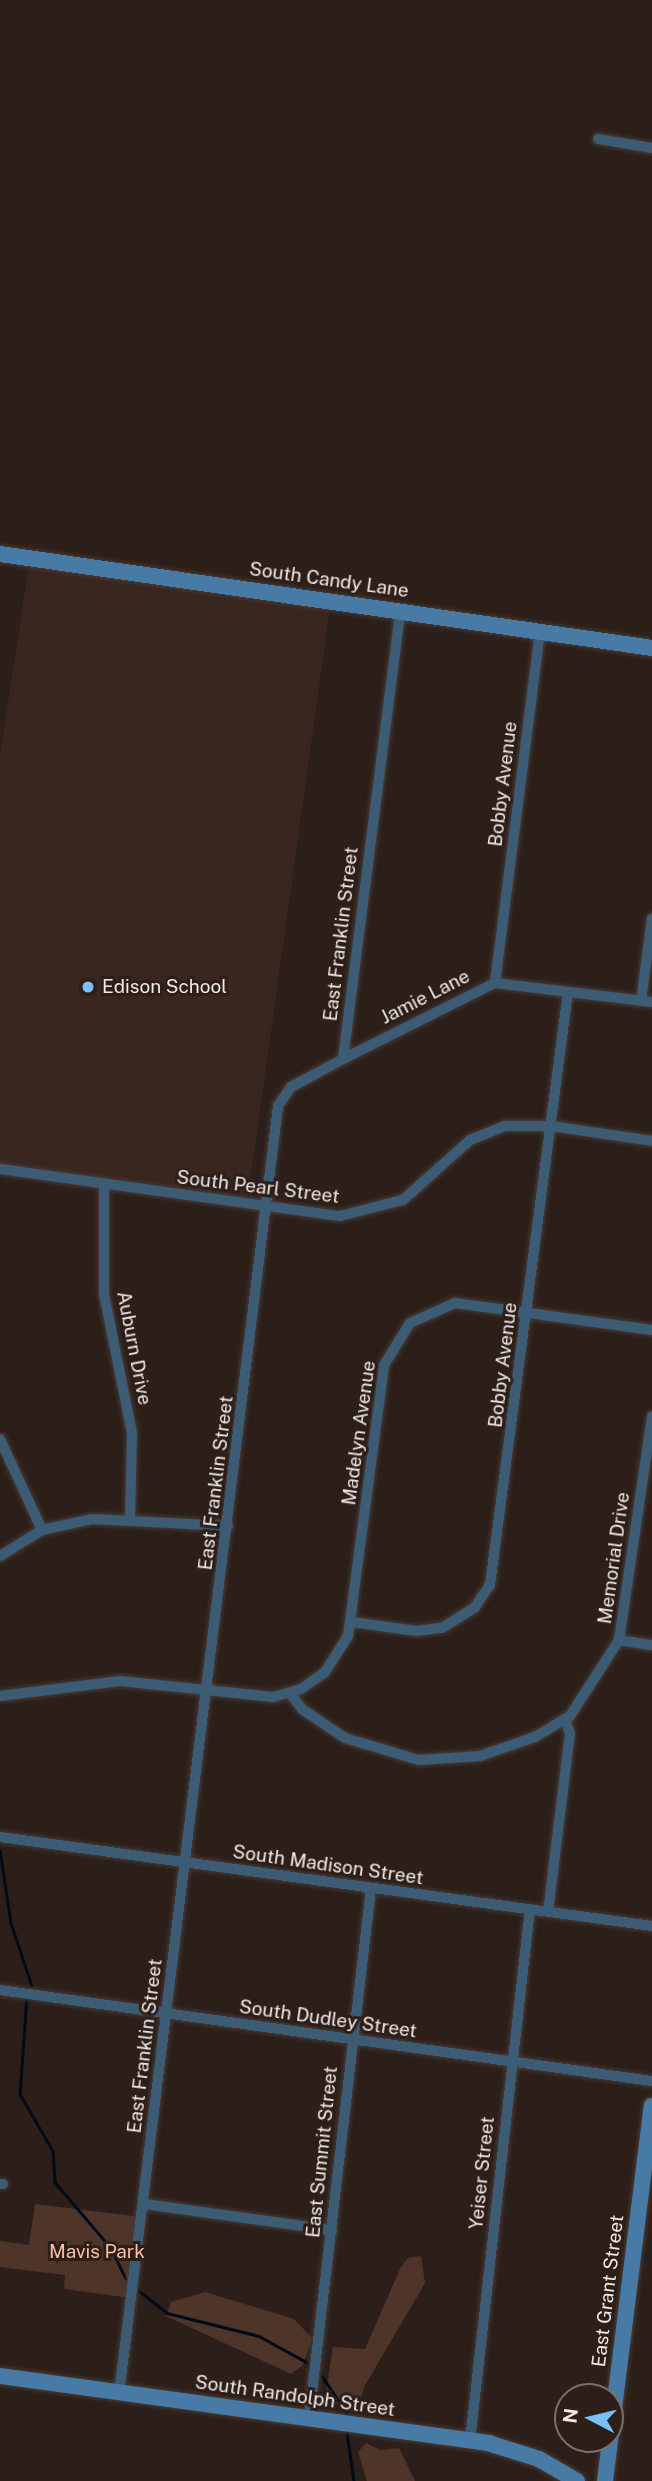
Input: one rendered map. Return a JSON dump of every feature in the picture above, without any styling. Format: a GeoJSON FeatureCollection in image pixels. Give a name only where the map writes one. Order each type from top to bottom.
{"type":"FeatureCollection","features":[{"type":"Feature","properties":{"kind":"main road","name":"South Candy Lane"},"geometry":{"type":"LineString","coordinates":[[0,554],[652,648]]}},
{"type":"Feature","properties":{"kind":"main road","name":"East Grant Street"},"geometry":{"type":"LineString","coordinates":[[605,2481],[652,2106]]}},
{"type":"Feature","properties":{"kind":"main road","name":"South Randolph Street"},"geometry":{"type":"LineString","coordinates":[[0,2376],[470,2441],[522,2452],[578,2481]]}},
{"type":"Feature","properties":{"kind":"street"},"geometry":{"type":"LineString","coordinates":[[598,139],[652,148]]}},
{"type":"Feature","properties":{"kind":"street","name":"East Franklin Street"},"geometry":{"type":"LineString","coordinates":[[119,2394],[283,1096],[343,1059],[400,611]]}},
{"type":"Feature","properties":{"kind":"street","name":"Bobby Avenue"},"geometry":{"type":"LineString","coordinates":[[495,983],[540,632]]}},
{"type":"Feature","properties":{"kind":"street"},"geometry":{"type":"LineString","coordinates":[[647,1002],[652,919]]}},
{"type":"Feature","properties":{"kind":"street","name":"Jamie Lane"},"geometry":{"type":"LineString","coordinates":[[343,1059],[495,983],[647,1002]]}},
{"type":"Feature","properties":{"kind":"street","name":"Bobby Avenue"},"geometry":{"type":"LineString","coordinates":[[352,1622],[429,1630],[454,1623],[484,1597],[496,1560],[568,992]]}},
{"type":"Feature","properties":{"kind":"street","name":"South Pearl Street"},"geometry":{"type":"LineString","coordinates":[[0,1169],[340,1216],[382,1210],[423,1186],[481,1134],[504,1126],[551,1126],[652,1141]]}},
{"type":"Feature","properties":{"kind":"street","name":"Auburn Drive"},"geometry":{"type":"LineString","coordinates":[[104,1184],[104,1294],[132,1433],[130,1518]]}},
{"type":"Feature","properties":{"kind":"street","name":"Madelyn Avenue"},"geometry":{"type":"LineString","coordinates":[[290,1693],[334,1662],[352,1622],[384,1365],[394,1342],[410,1323],[443,1305],[527,1312],[652,1330]]}},
{"type":"Feature","properties":{"kind":"street","name":"Memorial Drive"},"geometry":{"type":"LineString","coordinates":[[290,1693],[302,1709],[345,1738],[419,1760],[480,1756],[535,1737],[565,1719],[596,1684],[619,1640],[652,1416]]}},
{"type":"Feature","properties":{"kind":"street"},"geometry":{"type":"LineString","coordinates":[[0,1439],[42,1530]]}},
{"type":"Feature","properties":{"kind":"street"},"geometry":{"type":"LineString","coordinates":[[0,1556],[42,1530],[130,1518],[228,1526]]}},
{"type":"Feature","properties":{"kind":"street"},"geometry":{"type":"LineString","coordinates":[[619,1640],[652,1645]]}},
{"type":"Feature","properties":{"kind":"street"},"geometry":{"type":"LineString","coordinates":[[0,1696],[120,1681],[273,1697],[290,1693]]}},
{"type":"Feature","properties":{"kind":"street"},"geometry":{"type":"LineString","coordinates":[[548,1912],[570,1734],[565,1719]]}},
{"type":"Feature","properties":{"kind":"street","name":"South Madison Street"},"geometry":{"type":"LineString","coordinates":[[0,1837],[652,1926]]}},
{"type":"Feature","properties":{"kind":"street","name":"East Summit Street"},"geometry":{"type":"LineString","coordinates":[[309,2418],[371,1889]]}},
{"type":"Feature","properties":{"kind":"street","name":"Yeiser Street"},"geometry":{"type":"LineString","coordinates":[[470,2441],[530,1909]]}},
{"type":"Feature","properties":{"kind":"street","name":"South Dudley Street"},"geometry":{"type":"LineString","coordinates":[[0,1990],[652,2081]]}},
{"type":"Feature","properties":{"kind":"street"},"geometry":{"type":"LineString","coordinates":[[144,2204],[332,2230]]}},
{"type":"Feature","properties":{"kind":"shaded area"},"geometry":{"type":"Polygon","coordinates":[[[30,558],[331,601],[247,1204],[0,1169],[0,755],[30,558]]]}},
{"type":"Feature","properties":{"kind":"green space","name":"Mavis Park"},"geometry":{"type":"Polygon","coordinates":[[[35,2204],[142,2217],[131,2298],[64,2289],[65,2275],[0,2267],[0,2241],[29,2245],[35,2204]]]}},
{"type":"Feature","properties":{"kind":"green space"},"geometry":{"type":"Polygon","coordinates":[[[421,2256],[425,2283],[364,2387],[360,2404],[324,2404],[333,2347],[365,2349],[400,2269],[408,2258],[421,2256]]]}},
{"type":"Feature","properties":{"kind":"green space"},"geometry":{"type":"Polygon","coordinates":[[[205,2292],[294,2319],[312,2338],[303,2365],[291,2374],[166,2316],[171,2302],[205,2292]]]}},
{"type":"Feature","properties":{"kind":"green space"},"geometry":{"type":"Polygon","coordinates":[[[366,2443],[380,2450],[399,2448],[415,2481],[367,2481],[358,2452],[366,2443]]]}},
{"type":"Feature","properties":{"kind":"waterway"},"geometry":{"type":"LineString","coordinates":[[0,1850],[11,1923],[32,1986]]}},
{"type":"Feature","properties":{"kind":"waterway"},"geometry":{"type":"LineString","coordinates":[[27,1997],[20,2094],[53,2151],[55,2182],[111,2248],[126,2279]]}},
{"type":"Feature","properties":{"kind":"waterway"},"geometry":{"type":"LineString","coordinates":[[138,2290],[167,2313],[259,2336],[310,2364]]}},
{"type":"Feature","properties":{"kind":"waterway"},"geometry":{"type":"LineString","coordinates":[[322,2376],[349,2416]]}},
{"type":"Feature","properties":{"kind":"waterway"},"geometry":{"type":"LineString","coordinates":[[347,2432],[354,2481]]}},
{"type":"Feature","properties":{"kind":"place","name":"Edison School"},"geometry":{"type":"Point","coordinates":[88,987]}}]}
